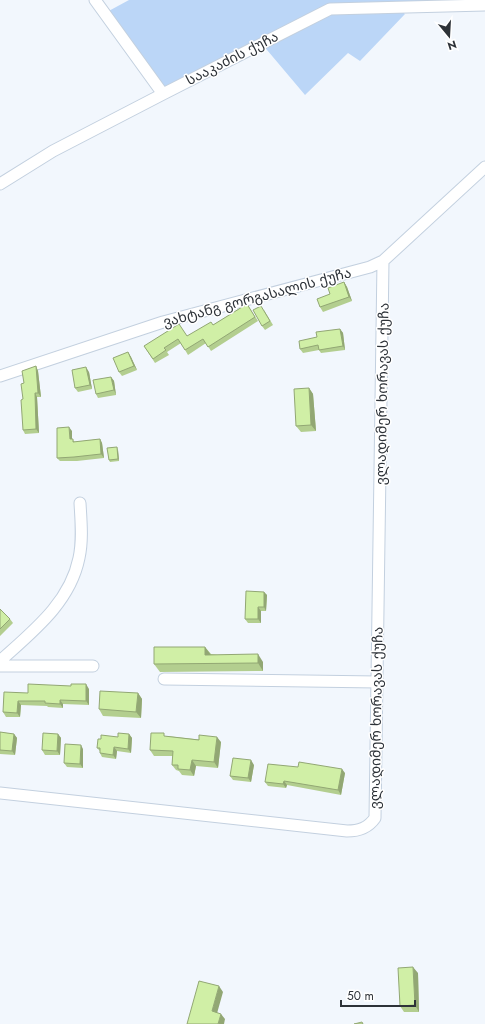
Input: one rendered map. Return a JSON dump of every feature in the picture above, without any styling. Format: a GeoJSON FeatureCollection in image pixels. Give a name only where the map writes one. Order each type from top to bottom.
{"type":"FeatureCollection","features":[{"type":"Feature","properties":{"kind":"street"},"geometry":{"type":"LineString","coordinates":[[95,0],[162,94]]}},
{"type":"Feature","properties":{"kind":"street","name":"სააკაძის ქუჩა"},"geometry":{"type":"LineString","coordinates":[[0,184],[53,151],[331,5],[485,5]]}},
{"type":"Feature","properties":{"kind":"street","name":"ვახტანგ გორგასალის ქუჩა"},"geometry":{"type":"LineString","coordinates":[[0,376],[163,322],[370,267],[383,261],[485,167]]}},
{"type":"Feature","properties":{"kind":"street","name":"ვლადიმერ ხორავას ქუჩა"},"geometry":{"type":"LineString","coordinates":[[0,793],[347,831],[361,830],[367,827],[374,818],[383,261]]}},
{"type":"Feature","properties":{"kind":"street"},"geometry":{"type":"LineString","coordinates":[[0,661],[49,616],[71,582],[79,558],[81,532],[80,503]]}},
{"type":"Feature","properties":{"kind":"street"},"geometry":{"type":"LineString","coordinates":[[0,666],[94,666]]}},
{"type":"Feature","properties":{"kind":"street"},"geometry":{"type":"LineString","coordinates":[[164,679],[377,682]]}},
{"type":"Feature","properties":{"kind":"shaded area"},"geometry":{"type":"Polygon","coordinates":[[[129,0],[485,0],[397,8],[405,14],[360,61],[348,53],[305,95],[262,44],[163,94],[105,13],[129,0]]]}},
{"type":"Feature","properties":{"kind":"building"},"geometry":{"type":"Polygon","coordinates":[[[344,282],[349,297],[320,307],[317,299],[330,294],[328,288],[344,282]]]}},
{"type":"Feature","properties":{"kind":"building"},"geometry":{"type":"Polygon","coordinates":[[[247,304],[255,317],[208,347],[203,339],[185,350],[178,339],[164,348],[166,350],[153,359],[144,346],[179,324],[187,336],[211,322],[213,325],[247,304]]]}},
{"type":"Feature","properties":{"kind":"building"},"geometry":{"type":"Polygon","coordinates":[[[261,306],[270,321],[262,326],[253,310],[261,306]]]}},
{"type":"Feature","properties":{"kind":"building"},"geometry":{"type":"Polygon","coordinates":[[[340,329],[343,346],[319,350],[318,345],[300,349],[299,341],[317,337],[316,332],[340,329]]]}},
{"type":"Feature","properties":{"kind":"building"},"geometry":{"type":"Polygon","coordinates":[[[128,352],[134,366],[119,372],[113,358],[128,352]]]}},
{"type":"Feature","properties":{"kind":"building"},"geometry":{"type":"Polygon","coordinates":[[[36,366],[38,393],[35,393],[36,429],[23,430],[21,400],[23,399],[21,384],[24,383],[22,371],[36,366]]]}},
{"type":"Feature","properties":{"kind":"building"},"geometry":{"type":"Polygon","coordinates":[[[86,367],[90,385],[75,388],[72,370],[86,367]]]}},
{"type":"Feature","properties":{"kind":"building"},"geometry":{"type":"Polygon","coordinates":[[[111,377],[114,390],[96,394],[93,380],[111,377]]]}},
{"type":"Feature","properties":{"kind":"building"},"geometry":{"type":"Polygon","coordinates":[[[309,388],[311,425],[296,426],[294,389],[309,388]]]}},
{"type":"Feature","properties":{"kind":"building"},"geometry":{"type":"Polygon","coordinates":[[[69,427],[70,439],[73,439],[73,442],[100,439],[101,454],[57,458],[57,428],[69,427]]]}},
{"type":"Feature","properties":{"kind":"building"},"geometry":{"type":"Polygon","coordinates":[[[117,447],[118,459],[109,460],[107,448],[117,447]]]}},
{"type":"Feature","properties":{"kind":"building"},"geometry":{"type":"Polygon","coordinates":[[[246,591],[264,592],[264,607],[258,607],[258,619],[245,619],[246,591]]]}},
{"type":"Feature","properties":{"kind":"building"},"geometry":{"type":"Polygon","coordinates":[[[0,609],[10,619],[0,629],[0,609]]]}},
{"type":"Feature","properties":{"kind":"building"},"geometry":{"type":"Polygon","coordinates":[[[154,647],[205,647],[205,655],[258,654],[258,663],[154,664],[154,647]]]}},
{"type":"Feature","properties":{"kind":"building"},"geometry":{"type":"Polygon","coordinates":[[[28,684],[71,686],[71,684],[86,684],[86,701],[60,700],[60,704],[45,703],[45,701],[18,701],[17,713],[3,712],[4,692],[28,693],[28,684]]]}},
{"type":"Feature","properties":{"kind":"building"},"geometry":{"type":"Polygon","coordinates":[[[100,691],[138,693],[136,712],[99,709],[100,691]]]}},
{"type":"Feature","properties":{"kind":"building"},"geometry":{"type":"Polygon","coordinates":[[[0,732],[14,734],[12,751],[0,750],[0,732]]]}},
{"type":"Feature","properties":{"kind":"building"},"geometry":{"type":"Polygon","coordinates":[[[43,733],[58,734],[57,751],[42,750],[43,733]]]}},
{"type":"Feature","properties":{"kind":"building"},"geometry":{"type":"Polygon","coordinates":[[[118,733],[129,734],[128,749],[114,747],[113,755],[100,753],[100,748],[97,748],[98,739],[101,739],[101,735],[118,737],[118,733]]]}},
{"type":"Feature","properties":{"kind":"building"},"geometry":{"type":"Polygon","coordinates":[[[151,733],[164,733],[164,736],[199,740],[199,735],[217,737],[214,762],[192,760],[190,770],[178,769],[178,765],[172,765],[173,751],[150,750],[151,733]]]}},
{"type":"Feature","properties":{"kind":"building"},"geometry":{"type":"Polygon","coordinates":[[[65,744],[81,745],[80,764],[64,763],[65,744]]]}},
{"type":"Feature","properties":{"kind":"building"},"geometry":{"type":"Polygon","coordinates":[[[233,758],[251,760],[248,778],[230,776],[233,758]]]}},
{"type":"Feature","properties":{"kind":"building"},"geometry":{"type":"Polygon","coordinates":[[[299,762],[342,769],[338,790],[284,781],[283,784],[265,782],[268,764],[298,767],[299,762]]]}},
{"type":"Feature","properties":{"kind":"building"},"geometry":{"type":"Polygon","coordinates":[[[413,967],[415,1005],[400,1006],[398,968],[413,967]]]}},
{"type":"Feature","properties":{"kind":"building"},"geometry":{"type":"Polygon","coordinates":[[[199,981],[219,986],[212,1011],[221,1014],[218,1024],[187,1024],[199,981]]]}}]}
